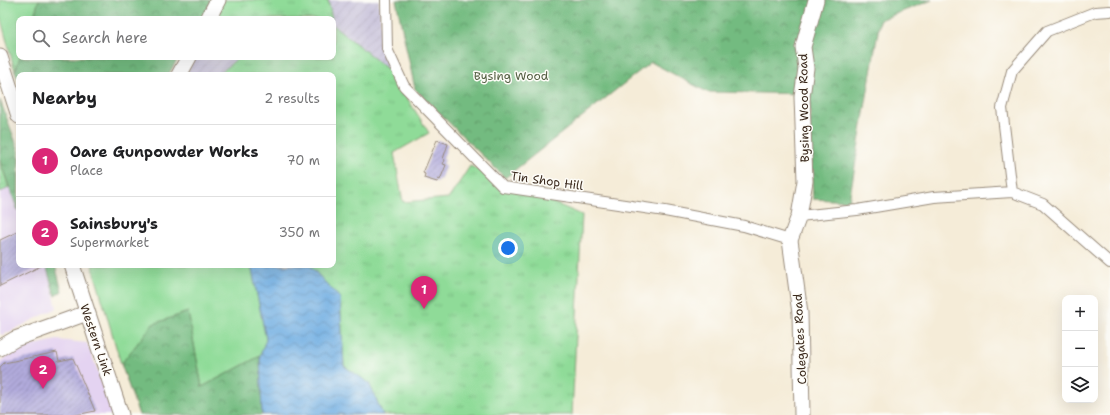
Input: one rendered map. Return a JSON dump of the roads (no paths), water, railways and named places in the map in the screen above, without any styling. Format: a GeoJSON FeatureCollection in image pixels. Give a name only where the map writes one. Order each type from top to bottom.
{"type":"FeatureCollection","features":[{"type":"Feature","properties":{"kind":"street"},"geometry":{"type":"LineString","coordinates":[[210,16],[218,0]]}},
{"type":"Feature","properties":{"kind":"street","name":"Tin Shop Hill"},"geometry":{"type":"LineString","coordinates":[[386,0],[387,49],[404,86],[503,188],[665,211],[744,226],[790,240]]}},
{"type":"Feature","properties":{"kind":"street","name":"Bysing Wood Road"},"geometry":{"type":"LineString","coordinates":[[790,240],[799,216],[805,181],[802,97],[806,68],[803,47],[816,0]]}},
{"type":"Feature","properties":{"kind":"street"},"geometry":{"type":"LineString","coordinates":[[1012,192],[1002,108],[1012,71],[1047,31],[1095,12],[1110,11]]}},
{"type":"Feature","properties":{"kind":"street"},"geometry":{"type":"LineString","coordinates":[[0,57],[16,107]]}},
{"type":"Feature","properties":{"kind":"street"},"geometry":{"type":"LineString","coordinates":[[181,72],[187,60]]}},
{"type":"Feature","properties":{"kind":"street"},"geometry":{"type":"LineString","coordinates":[[799,216],[857,210],[934,197],[1012,192],[1043,204],[1110,263]]}},
{"type":"Feature","properties":{"kind":"street","name":"Colegates Road"},"geometry":{"type":"LineString","coordinates":[[790,240],[800,313],[802,415]]}},
{"type":"Feature","properties":{"kind":"street","name":"Western Link"},"geometry":{"type":"LineString","coordinates":[[73,268],[121,415]]}},
{"type":"Feature","properties":{"kind":"street"},"geometry":{"type":"LineString","coordinates":[[0,348],[15,339],[87,313]]}},
{"type":"Feature","properties":{"kind":"water"},"geometry":{"type":"Polygon","coordinates":[[[252,268],[312,268],[340,298],[344,366],[369,383],[383,415],[262,415],[260,356],[266,339],[252,268]]]}},
{"type":"Feature","properties":{"kind":"place","name":"Oare Gunpowder Works"},"geometry":{"type":"Point","coordinates":[424,309]}},
{"type":"Feature","properties":{"kind":"place","name":"Sainsbury's"},"geometry":{"type":"Point","coordinates":[43,389]}},
{"type":"Feature","properties":{"kind":"park label","name":"Bysing Wood"},"geometry":{"type":"Point","coordinates":[511,76]}}]}
